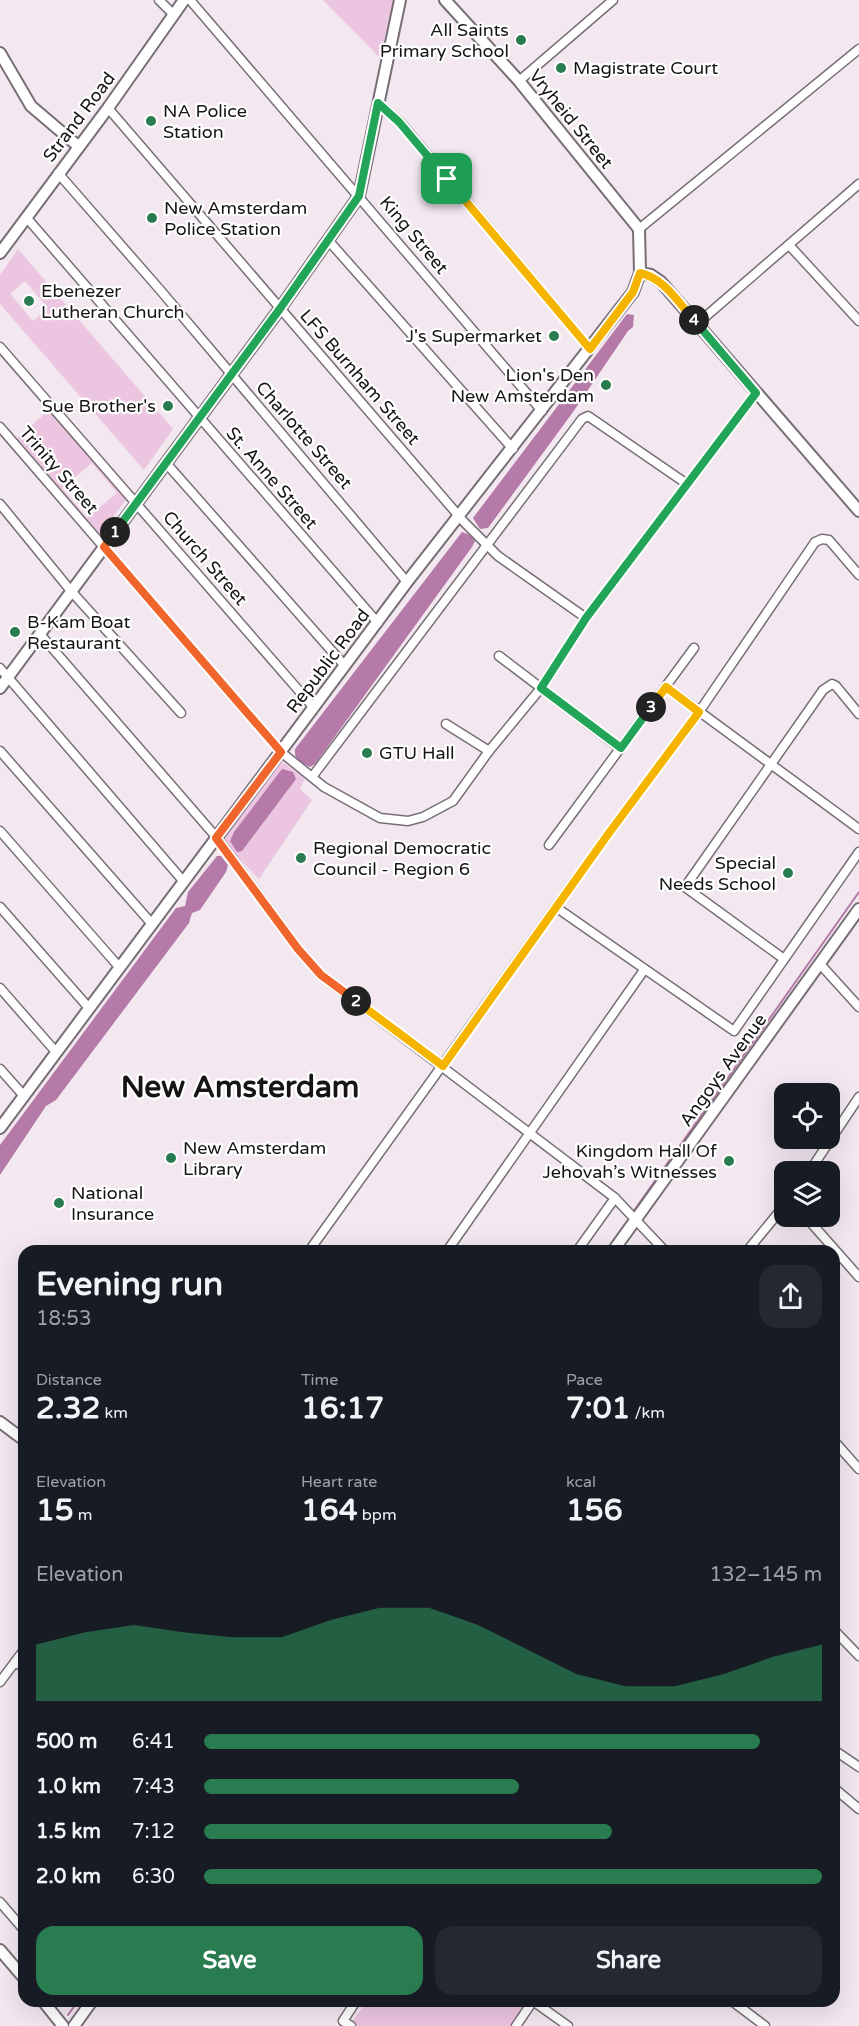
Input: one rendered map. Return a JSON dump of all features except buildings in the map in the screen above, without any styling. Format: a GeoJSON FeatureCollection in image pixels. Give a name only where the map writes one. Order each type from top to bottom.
{"type":"FeatureCollection","features":[{"type":"Feature","properties":{"kind":"street"},"geometry":{"type":"LineString","coordinates":[[159,0],[173,14]]}},
{"type":"Feature","properties":{"kind":"street","name":"Strand Road"},"geometry":{"type":"LineString","coordinates":[[0,253],[108,108],[184,0]]}},
{"type":"Feature","properties":{"kind":"street","name":"King Street"},"geometry":{"type":"LineString","coordinates":[[190,0],[542,411]]}},
{"type":"Feature","properties":{"kind":"street"},"geometry":{"type":"LineString","coordinates":[[0,688],[279,310],[359,196],[400,0]]}},
{"type":"Feature","properties":{"kind":"street","name":"Vryheid Street"},"geometry":{"type":"LineString","coordinates":[[445,0],[519,81],[639,230]]}},
{"type":"Feature","properties":{"kind":"street"},"geometry":{"type":"LineString","coordinates":[[519,81],[613,0]]}},
{"type":"Feature","properties":{"kind":"street"},"geometry":{"type":"LineString","coordinates":[[859,49],[639,230],[640,273],[651,275],[661,282],[859,511]]}},
{"type":"Feature","properties":{"kind":"street"},"geometry":{"type":"LineString","coordinates":[[0,53],[31,106],[78,147]]}},
{"type":"Feature","properties":{"kind":"street"},"geometry":{"type":"LineString","coordinates":[[378,103],[399,122],[590,349]]}},
{"type":"Feature","properties":{"kind":"street","name":"LFS Burnham Street"},"geometry":{"type":"LineString","coordinates":[[108,108],[279,310],[485,543],[498,556],[586,618]]}},
{"type":"Feature","properties":{"kind":"street","name":"Charlotte Street"},"geometry":{"type":"LineString","coordinates":[[58,173],[162,291],[406,582]]}},
{"type":"Feature","properties":{"kind":"street"},"geometry":{"type":"LineString","coordinates":[[697,324],[859,184]]}},
{"type":"Feature","properties":{"kind":"street","name":"St. Anne Street"},"geometry":{"type":"LineString","coordinates":[[26,217],[198,419],[378,623]]}},
{"type":"Feature","properties":{"kind":"street"},"geometry":{"type":"LineString","coordinates":[[328,240],[513,449]]}},
{"type":"Feature","properties":{"kind":"street"},"geometry":{"type":"LineString","coordinates":[[789,244],[859,321]]}},
{"type":"Feature","properties":{"kind":"street","name":"Republic Road"},"geometry":{"type":"LineString","coordinates":[[0,1128],[378,623],[406,582],[513,449],[633,292],[640,273]]}},
{"type":"Feature","properties":{"kind":"street","name":"Church Street"},"geometry":{"type":"LineString","coordinates":[[0,347],[314,708]]}},
{"type":"Feature","properties":{"kind":"street","name":"Trinity Street"},"geometry":{"type":"LineString","coordinates":[[0,427],[281,752],[347,802],[380,818],[408,822],[423,817],[453,801],[489,751],[541,688],[586,618],[756,393]]}},
{"type":"Feature","properties":{"kind":"street"},"geometry":{"type":"LineString","coordinates":[[312,777],[485,543],[582,419],[588,416],[687,484]]}},
{"type":"Feature","properties":{"kind":"street"},"geometry":{"type":"LineString","coordinates":[[166,463],[345,666]]}},
{"type":"Feature","properties":{"kind":"street"},"geometry":{"type":"LineString","coordinates":[[0,504],[71,591],[181,713]]}},
{"type":"Feature","properties":{"kind":"street"},"geometry":{"type":"LineString","coordinates":[[313,1245],[699,712],[815,542],[822,539],[829,540],[859,575]]}},
{"type":"Feature","properties":{"kind":"street"},"geometry":{"type":"LineString","coordinates":[[39,634],[216,838],[298,949],[321,975],[615,1198],[660,1245]]}},
{"type":"Feature","properties":{"kind":"street"},"geometry":{"type":"LineString","coordinates":[[549,845],[694,648]]}},
{"type":"Feature","properties":{"kind":"street"},"geometry":{"type":"LineString","coordinates":[[499,656],[621,748]]}},
{"type":"Feature","properties":{"kind":"street"},"geometry":{"type":"LineString","coordinates":[[0,668],[184,882]]}},
{"type":"Feature","properties":{"kind":"street"},"geometry":{"type":"LineString","coordinates":[[784,959],[685,887],[823,690],[831,684],[859,714]]}},
{"type":"Feature","properties":{"kind":"street"},"geometry":{"type":"LineString","coordinates":[[666,687],[859,829]]}},
{"type":"Feature","properties":{"kind":"street"},"geometry":{"type":"LineString","coordinates":[[446,724],[489,751]]}},
{"type":"Feature","properties":{"kind":"street"},"geometry":{"type":"LineString","coordinates":[[0,751],[152,924]]}},
{"type":"Feature","properties":{"kind":"street"},"geometry":{"type":"LineString","coordinates":[[0,831],[120,968]]}},
{"type":"Feature","properties":{"kind":"street"},"geometry":{"type":"LineString","coordinates":[[556,908],[735,1032],[859,852]]}},
{"type":"Feature","properties":{"kind":"street"},"geometry":{"type":"LineString","coordinates":[[0,907],[89,1008]]}},
{"type":"Feature","properties":{"kind":"street","name":"Angoys Avenue"},"geometry":{"type":"LineString","coordinates":[[617,1245],[634,1217],[859,909]]}},
{"type":"Feature","properties":{"kind":"street"},"geometry":{"type":"LineString","coordinates":[[820,964],[859,1007]]}},
{"type":"Feature","properties":{"kind":"street"},"geometry":{"type":"LineString","coordinates":[[451,1245],[644,970]]}},
{"type":"Feature","properties":{"kind":"street"},"geometry":{"type":"LineString","coordinates":[[0,988],[56,1052]]}},
{"type":"Feature","properties":{"kind":"street"},"geometry":{"type":"LineString","coordinates":[[0,1069],[24,1096]]}},
{"type":"Feature","properties":{"kind":"street"},"geometry":{"type":"LineString","coordinates":[[816,1161],[859,1098]]}},
{"type":"Feature","properties":{"kind":"street"},"geometry":{"type":"LineString","coordinates":[[581,1245],[615,1198]]}},
{"type":"Feature","properties":{"kind":"street"},"geometry":{"type":"LineString","coordinates":[[752,1245],[774,1218]]}},
{"type":"Feature","properties":{"kind":"street"},"geometry":{"type":"LineString","coordinates":[[815,1227],[831,1245]]}},
{"type":"Feature","properties":{"kind":"street"},"geometry":{"type":"LineString","coordinates":[[840,1256],[859,1277]]}},
{"type":"Feature","properties":{"kind":"street"},"geometry":{"type":"LineString","coordinates":[[0,1422],[18,1436]]}},
{"type":"Feature","properties":{"kind":"street"},"geometry":{"type":"LineString","coordinates":[[840,1448],[859,1469]]}},
{"type":"Feature","properties":{"kind":"street"},"geometry":{"type":"LineString","coordinates":[[840,1636],[859,1656]]}},
{"type":"Feature","properties":{"kind":"street"},"geometry":{"type":"LineString","coordinates":[[0,1682],[18,1658]]}},
{"type":"Feature","properties":{"kind":"street"},"geometry":{"type":"LineString","coordinates":[[840,1754],[859,1767]]}},
{"type":"Feature","properties":{"kind":"street"},"geometry":{"type":"LineString","coordinates":[[840,1793],[859,1809]]}},
{"type":"Feature","properties":{"kind":"street"},"geometry":{"type":"LineString","coordinates":[[0,1902],[18,1923]]}},
{"type":"Feature","properties":{"kind":"street"},"geometry":{"type":"LineString","coordinates":[[0,1950],[18,1971]]}},
{"type":"Feature","properties":{"kind":"street"},"geometry":{"type":"LineString","coordinates":[[48,2007],[63,2026]]}},
{"type":"Feature","properties":{"kind":"street"},"geometry":{"type":"LineString","coordinates":[[74,2026],[88,2007]]}},
{"type":"Feature","properties":{"kind":"street"},"geometry":{"type":"LineString","coordinates":[[351,2026],[343,2021],[352,2007]]}},
{"type":"Feature","properties":{"kind":"street"},"geometry":{"type":"LineString","coordinates":[[516,2026],[529,2007]]}},
{"type":"Feature","properties":{"kind":"street"},"geometry":{"type":"LineString","coordinates":[[541,2007],[568,2026]]}},
{"type":"Feature","properties":{"kind":"street"},"geometry":{"type":"LineString","coordinates":[[740,2007],[765,2026]]}},
{"type":"Feature","properties":{"kind":"shaded area"},"geometry":{"type":"Polygon","coordinates":[[[323,0],[393,0],[380,58],[329,6],[323,0]]]}},
{"type":"Feature","properties":{"kind":"shaded area"},"geometry":{"type":"Polygon","coordinates":[[[18,249],[173,429],[144,470],[0,304],[0,275],[18,249]],[[25,281],[10,294],[33,321],[48,308],[25,281]]]}},
{"type":"Feature","properties":{"kind":"shaded area"},"geometry":{"type":"Polygon","coordinates":[[[627,314],[634,315],[633,327],[488,528],[480,529],[473,518],[627,314]]]}},
{"type":"Feature","properties":{"kind":"shaded area"},"geometry":{"type":"Polygon","coordinates":[[[49,410],[127,499],[99,535],[17,438],[49,410]],[[92,463],[62,488],[87,518],[117,493],[92,463]]]}},
{"type":"Feature","properties":{"kind":"shaded area"},"geometry":{"type":"Polygon","coordinates":[[[462,532],[470,535],[475,541],[472,547],[315,764],[310,767],[301,763],[297,759],[295,749],[462,532]]]}},
{"type":"Feature","properties":{"kind":"shaded area"},"geometry":{"type":"Polygon","coordinates":[[[282,761],[305,779],[300,789],[312,800],[259,879],[222,841],[282,761]]]}},
{"type":"Feature","properties":{"kind":"shaded area"},"geometry":{"type":"Polygon","coordinates":[[[282,769],[293,772],[296,779],[242,851],[237,852],[230,841],[234,832],[282,769]]]}},
{"type":"Feature","properties":{"kind":"shaded area"},"geometry":{"type":"Polygon","coordinates":[[[217,856],[221,856],[228,865],[226,872],[200,910],[192,913],[189,923],[56,1100],[46,1106],[0,1175],[0,1145],[176,908],[185,906],[188,892],[217,856]]]}},
{"type":"Feature","properties":{"kind":"shaded area"},"geometry":{"type":"Polygon","coordinates":[[[363,2007],[523,2007],[510,2026],[358,2026],[352,2022],[363,2007]]]}},
{"type":"Feature","properties":{"kind":"waterway"},"geometry":{"type":"LineString","coordinates":[[633,1212],[859,892]]}},
{"type":"Feature","properties":{"kind":"waterway"},"geometry":{"type":"LineString","coordinates":[[610,1245],[630,1217]]}},
{"type":"Feature","properties":{"kind":"waterway"},"geometry":{"type":"LineString","coordinates":[[68,2015],[74,2007]]}},
{"type":"Feature","properties":{"kind":"place","name":"All Saints Primary School"},"geometry":{"type":"Point","coordinates":[521,40]}},
{"type":"Feature","properties":{"kind":"place","name":"Magistrate Court"},"geometry":{"type":"Point","coordinates":[561,68]}},
{"type":"Feature","properties":{"kind":"place","name":"NA Police Station"},"geometry":{"type":"Point","coordinates":[151,121]}},
{"type":"Feature","properties":{"kind":"place","name":"New Amsterdam Police Station"},"geometry":{"type":"Point","coordinates":[152,218]}},
{"type":"Feature","properties":{"kind":"place","name":"Ebenezer Lutheran Church"},"geometry":{"type":"Point","coordinates":[29,301]}},
{"type":"Feature","properties":{"kind":"place","name":"J's Supermarket"},"geometry":{"type":"Point","coordinates":[554,336]}},
{"type":"Feature","properties":{"kind":"place","name":"Lion's Den New Amsterdam"},"geometry":{"type":"Point","coordinates":[606,385]}},
{"type":"Feature","properties":{"kind":"place","name":"Sue Brother's"},"geometry":{"type":"Point","coordinates":[168,406]}},
{"type":"Feature","properties":{"kind":"place","name":"B-Kam Boat Restaurant"},"geometry":{"type":"Point","coordinates":[15,632]}},
{"type":"Feature","properties":{"kind":"place","name":"GTU Hall"},"geometry":{"type":"Point","coordinates":[367,753]}},
{"type":"Feature","properties":{"kind":"place","name":"Regional Democratic Council - Region 6"},"geometry":{"type":"Point","coordinates":[301,858]}},
{"type":"Feature","properties":{"kind":"place","name":"Special Needs School"},"geometry":{"type":"Point","coordinates":[788,873]}},
{"type":"Feature","properties":{"kind":"place","name":"New Amsterdam Library"},"geometry":{"type":"Point","coordinates":[171,1158]}},
{"type":"Feature","properties":{"kind":"place","name":"Kingdom Hall Of Jehovah’s Witnesses"},"geometry":{"type":"Point","coordinates":[729,1161]}},
{"type":"Feature","properties":{"kind":"place","name":"National Insurance"},"geometry":{"type":"Point","coordinates":[59,1203]}},
{"type":"Feature","properties":{"kind":"district","name":"New Amsterdam"},"geometry":{"type":"Point","coordinates":[240,1087]}},
{"type":"Feature","properties":{"kind":"route"},"geometry":{"type":"LineString","coordinates":[[378,103],[399,122],[447,179],[590,349],[633,292],[640,273],[651,275],[661,282],[756,393],[586,618],[541,688],[621,748],[666,687],[699,712],[609,833],[443,1066],[321,975],[298,949],[216,838],[281,752],[104,547],[279,310],[359,196],[378,103]]}}]}
